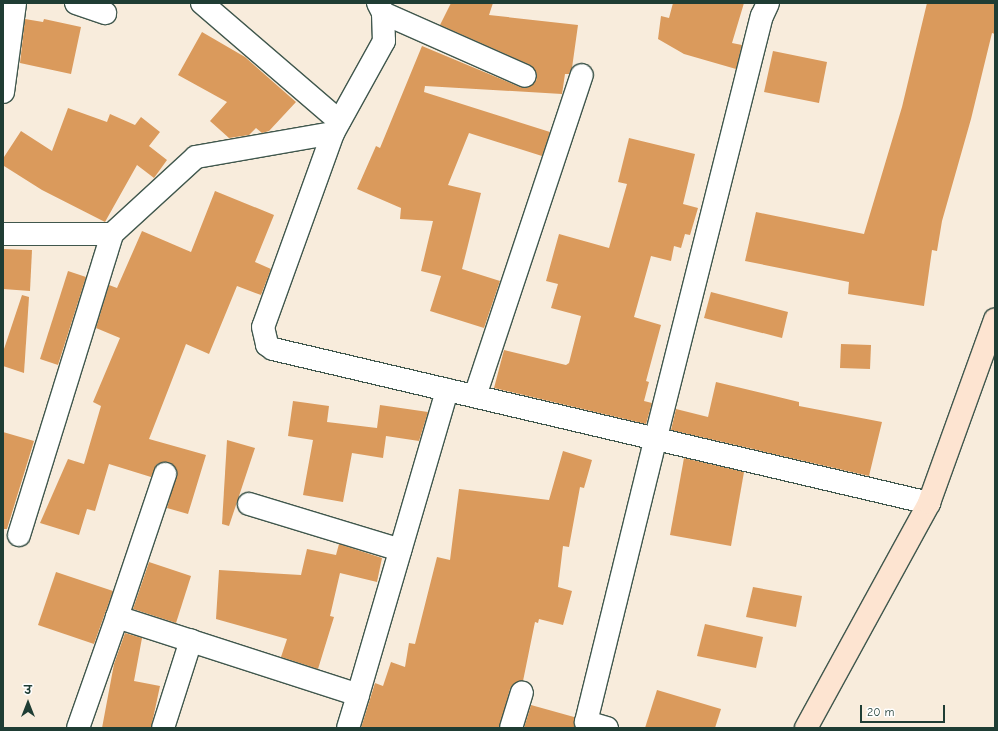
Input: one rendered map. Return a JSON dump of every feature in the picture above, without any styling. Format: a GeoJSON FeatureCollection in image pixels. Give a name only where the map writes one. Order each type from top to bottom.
{"type":"FeatureCollection","features":[{"type":"Feature","properties":{"kind":"main road"},"geometry":{"type":"LineString","coordinates":[[806,728],[929,504],[995,320]]}},
{"type":"Feature","properties":{"kind":"street"},"geometry":{"type":"LineString","coordinates":[[3,92],[15,3]]}},
{"type":"Feature","properties":{"kind":"street"},"geometry":{"type":"LineString","coordinates":[[76,3],[105,13]]}},
{"type":"Feature","properties":{"kind":"street"},"geometry":{"type":"LineString","coordinates":[[202,3],[336,127]]}},
{"type":"Feature","properties":{"kind":"street"},"geometry":{"type":"LineString","coordinates":[[607,728],[586,722],[762,16],[768,3]]}},
{"type":"Feature","properties":{"kind":"street"},"geometry":{"type":"LineString","coordinates":[[380,8],[384,41],[336,127],[263,327],[266,345],[273,349],[475,396],[655,441],[929,504]]}},
{"type":"Feature","properties":{"kind":"street"},"geometry":{"type":"LineString","coordinates":[[380,8],[525,76]]}},
{"type":"Feature","properties":{"kind":"street"},"geometry":{"type":"LineString","coordinates":[[475,396],[582,75]]}},
{"type":"Feature","properties":{"kind":"street"},"geometry":{"type":"LineString","coordinates":[[19,535],[112,234],[196,157],[336,127]]}},
{"type":"Feature","properties":{"kind":"street"},"geometry":{"type":"LineString","coordinates":[[3,234],[112,234]]}},
{"type":"Feature","properties":{"kind":"street"},"geometry":{"type":"LineString","coordinates":[[348,728],[447,390]]}},
{"type":"Feature","properties":{"kind":"street"},"geometry":{"type":"LineString","coordinates":[[78,728],[165,474]]}},
{"type":"Feature","properties":{"kind":"street"},"geometry":{"type":"LineString","coordinates":[[249,504],[400,550]]}},
{"type":"Feature","properties":{"kind":"street"},"geometry":{"type":"LineString","coordinates":[[117,617],[358,695]]}},
{"type":"Feature","properties":{"kind":"street"},"geometry":{"type":"LineString","coordinates":[[163,728],[190,640]]}},
{"type":"Feature","properties":{"kind":"street"},"geometry":{"type":"LineString","coordinates":[[511,728],[522,693]]}},
{"type":"Feature","properties":{"kind":"building"},"geometry":{"type":"Polygon","coordinates":[[[451,3],[493,3],[489,15],[578,25],[572,68],[569,74],[565,74],[562,94],[425,86],[424,92],[550,132],[542,156],[469,133],[448,185],[481,193],[462,269],[500,281],[484,328],[430,311],[441,276],[421,271],[433,221],[400,219],[401,208],[357,189],[376,146],[380,148],[422,46],[520,87],[527,88],[536,81],[537,74],[530,65],[440,25],[451,3]]]}},
{"type":"Feature","properties":{"kind":"building"},"geometry":{"type":"Polygon","coordinates":[[[673,3],[744,3],[732,43],[742,45],[736,69],[684,54],[658,39],[661,16],[669,18],[673,3]]]}},
{"type":"Feature","properties":{"kind":"building"},"geometry":{"type":"Polygon","coordinates":[[[927,3],[995,3],[995,34],[992,33],[971,119],[942,221],[937,251],[932,250],[924,306],[848,294],[849,282],[745,261],[756,212],[864,234],[902,107],[927,3]]]}},
{"type":"Feature","properties":{"kind":"building"},"geometry":{"type":"Polygon","coordinates":[[[25,19],[43,22],[44,19],[81,27],[71,74],[20,63],[25,19]]]}},
{"type":"Feature","properties":{"kind":"building"},"geometry":{"type":"Polygon","coordinates":[[[202,32],[245,57],[296,102],[269,131],[262,133],[256,128],[249,135],[229,138],[210,121],[227,102],[178,75],[202,32]]]}},
{"type":"Feature","properties":{"kind":"building"},"geometry":{"type":"Polygon","coordinates":[[[773,51],[827,62],[819,103],[764,92],[773,51]]]}},
{"type":"Feature","properties":{"kind":"building"},"geometry":{"type":"Polygon","coordinates":[[[68,108],[107,122],[110,114],[135,125],[141,117],[160,132],[149,146],[167,160],[154,178],[137,165],[105,222],[42,190],[4,166],[4,157],[21,131],[52,151],[68,108]]]}},
{"type":"Feature","properties":{"kind":"building"},"geometry":{"type":"Polygon","coordinates":[[[629,138],[695,154],[683,204],[698,208],[690,235],[685,234],[681,248],[674,246],[671,261],[651,256],[634,317],[661,325],[646,381],[649,382],[644,401],[652,403],[646,424],[494,388],[504,350],[566,365],[569,363],[581,316],[551,308],[558,284],[546,281],[559,234],[609,248],[627,184],[618,182],[629,138]]]}},
{"type":"Feature","properties":{"kind":"building"},"geometry":{"type":"Polygon","coordinates":[[[215,191],[274,215],[255,262],[271,269],[261,295],[237,286],[209,354],[186,344],[149,439],[206,455],[188,514],[167,508],[177,472],[169,462],[157,464],[151,477],[109,464],[95,511],[87,509],[79,535],[40,523],[68,459],[84,464],[101,406],[93,402],[120,338],[96,328],[109,285],[117,288],[142,231],[191,252],[215,191]]]}},
{"type":"Feature","properties":{"kind":"building"},"geometry":{"type":"Polygon","coordinates":[[[3,249],[32,250],[30,291],[3,289],[3,249]]]}},
{"type":"Feature","properties":{"kind":"building"},"geometry":{"type":"Polygon","coordinates":[[[68,271],[86,277],[58,365],[40,359],[68,271]]]}},
{"type":"Feature","properties":{"kind":"building"},"geometry":{"type":"Polygon","coordinates":[[[711,292],[788,312],[782,338],[704,318],[711,292]]]}},
{"type":"Feature","properties":{"kind":"building"},"geometry":{"type":"Polygon","coordinates":[[[22,295],[29,297],[24,373],[3,366],[3,352],[22,295]]]}},
{"type":"Feature","properties":{"kind":"building"},"geometry":{"type":"Polygon","coordinates":[[[841,344],[871,345],[870,369],[840,368],[841,344]]]}},
{"type":"Feature","properties":{"kind":"building"},"geometry":{"type":"Polygon","coordinates":[[[716,382],[799,402],[799,406],[882,422],[869,476],[671,430],[676,409],[708,417],[716,382]]]}},
{"type":"Feature","properties":{"kind":"building"},"geometry":{"type":"Polygon","coordinates":[[[293,401],[329,406],[327,422],[377,428],[380,405],[428,412],[419,441],[386,436],[383,458],[352,453],[343,502],[303,495],[313,440],[288,436],[293,401]]]}},
{"type":"Feature","properties":{"kind":"building"},"geometry":{"type":"Polygon","coordinates":[[[3,432],[34,441],[7,529],[3,529],[3,432]]]}},
{"type":"Feature","properties":{"kind":"building"},"geometry":{"type":"Polygon","coordinates":[[[227,440],[255,448],[229,526],[222,524],[227,440]]]}},
{"type":"Feature","properties":{"kind":"building"},"geometry":{"type":"Polygon","coordinates":[[[563,451],[592,460],[584,488],[580,487],[569,547],[563,546],[558,587],[572,591],[563,625],[539,619],[538,623],[535,622],[523,681],[514,684],[510,689],[499,728],[361,728],[375,683],[383,686],[391,662],[405,667],[409,643],[415,644],[437,557],[450,560],[459,489],[549,500],[563,451]]]}},
{"type":"Feature","properties":{"kind":"building"},"geometry":{"type":"Polygon","coordinates":[[[684,458],[744,472],[731,546],[670,535],[684,458]]]}},
{"type":"Feature","properties":{"kind":"building"},"geometry":{"type":"Polygon","coordinates":[[[339,544],[382,558],[377,582],[340,573],[330,616],[334,617],[318,669],[281,657],[287,639],[216,619],[219,570],[301,575],[307,549],[336,555],[339,544]]]}},
{"type":"Feature","properties":{"kind":"building"},"geometry":{"type":"Polygon","coordinates":[[[149,562],[191,576],[176,623],[133,609],[149,562]]]}},
{"type":"Feature","properties":{"kind":"building"},"geometry":{"type":"Polygon","coordinates":[[[56,572],[113,591],[94,644],[38,625],[56,572]]]}},
{"type":"Feature","properties":{"kind":"building"},"geometry":{"type":"Polygon","coordinates":[[[753,587],[802,596],[796,627],[746,617],[753,587]]]}},
{"type":"Feature","properties":{"kind":"building"},"geometry":{"type":"Polygon","coordinates":[[[705,624],[763,637],[756,668],[697,656],[705,624]]]}},
{"type":"Feature","properties":{"kind":"building"},"geometry":{"type":"Polygon","coordinates":[[[125,633],[142,638],[134,681],[160,686],[151,728],[102,728],[114,664],[125,633]]]}},
{"type":"Feature","properties":{"kind":"building"},"geometry":{"type":"Polygon","coordinates":[[[657,690],[721,709],[715,728],[645,728],[657,690]]]}},
{"type":"Feature","properties":{"kind":"building"},"geometry":{"type":"Polygon","coordinates":[[[531,705],[574,717],[575,728],[524,728],[531,705]]]}}]}
